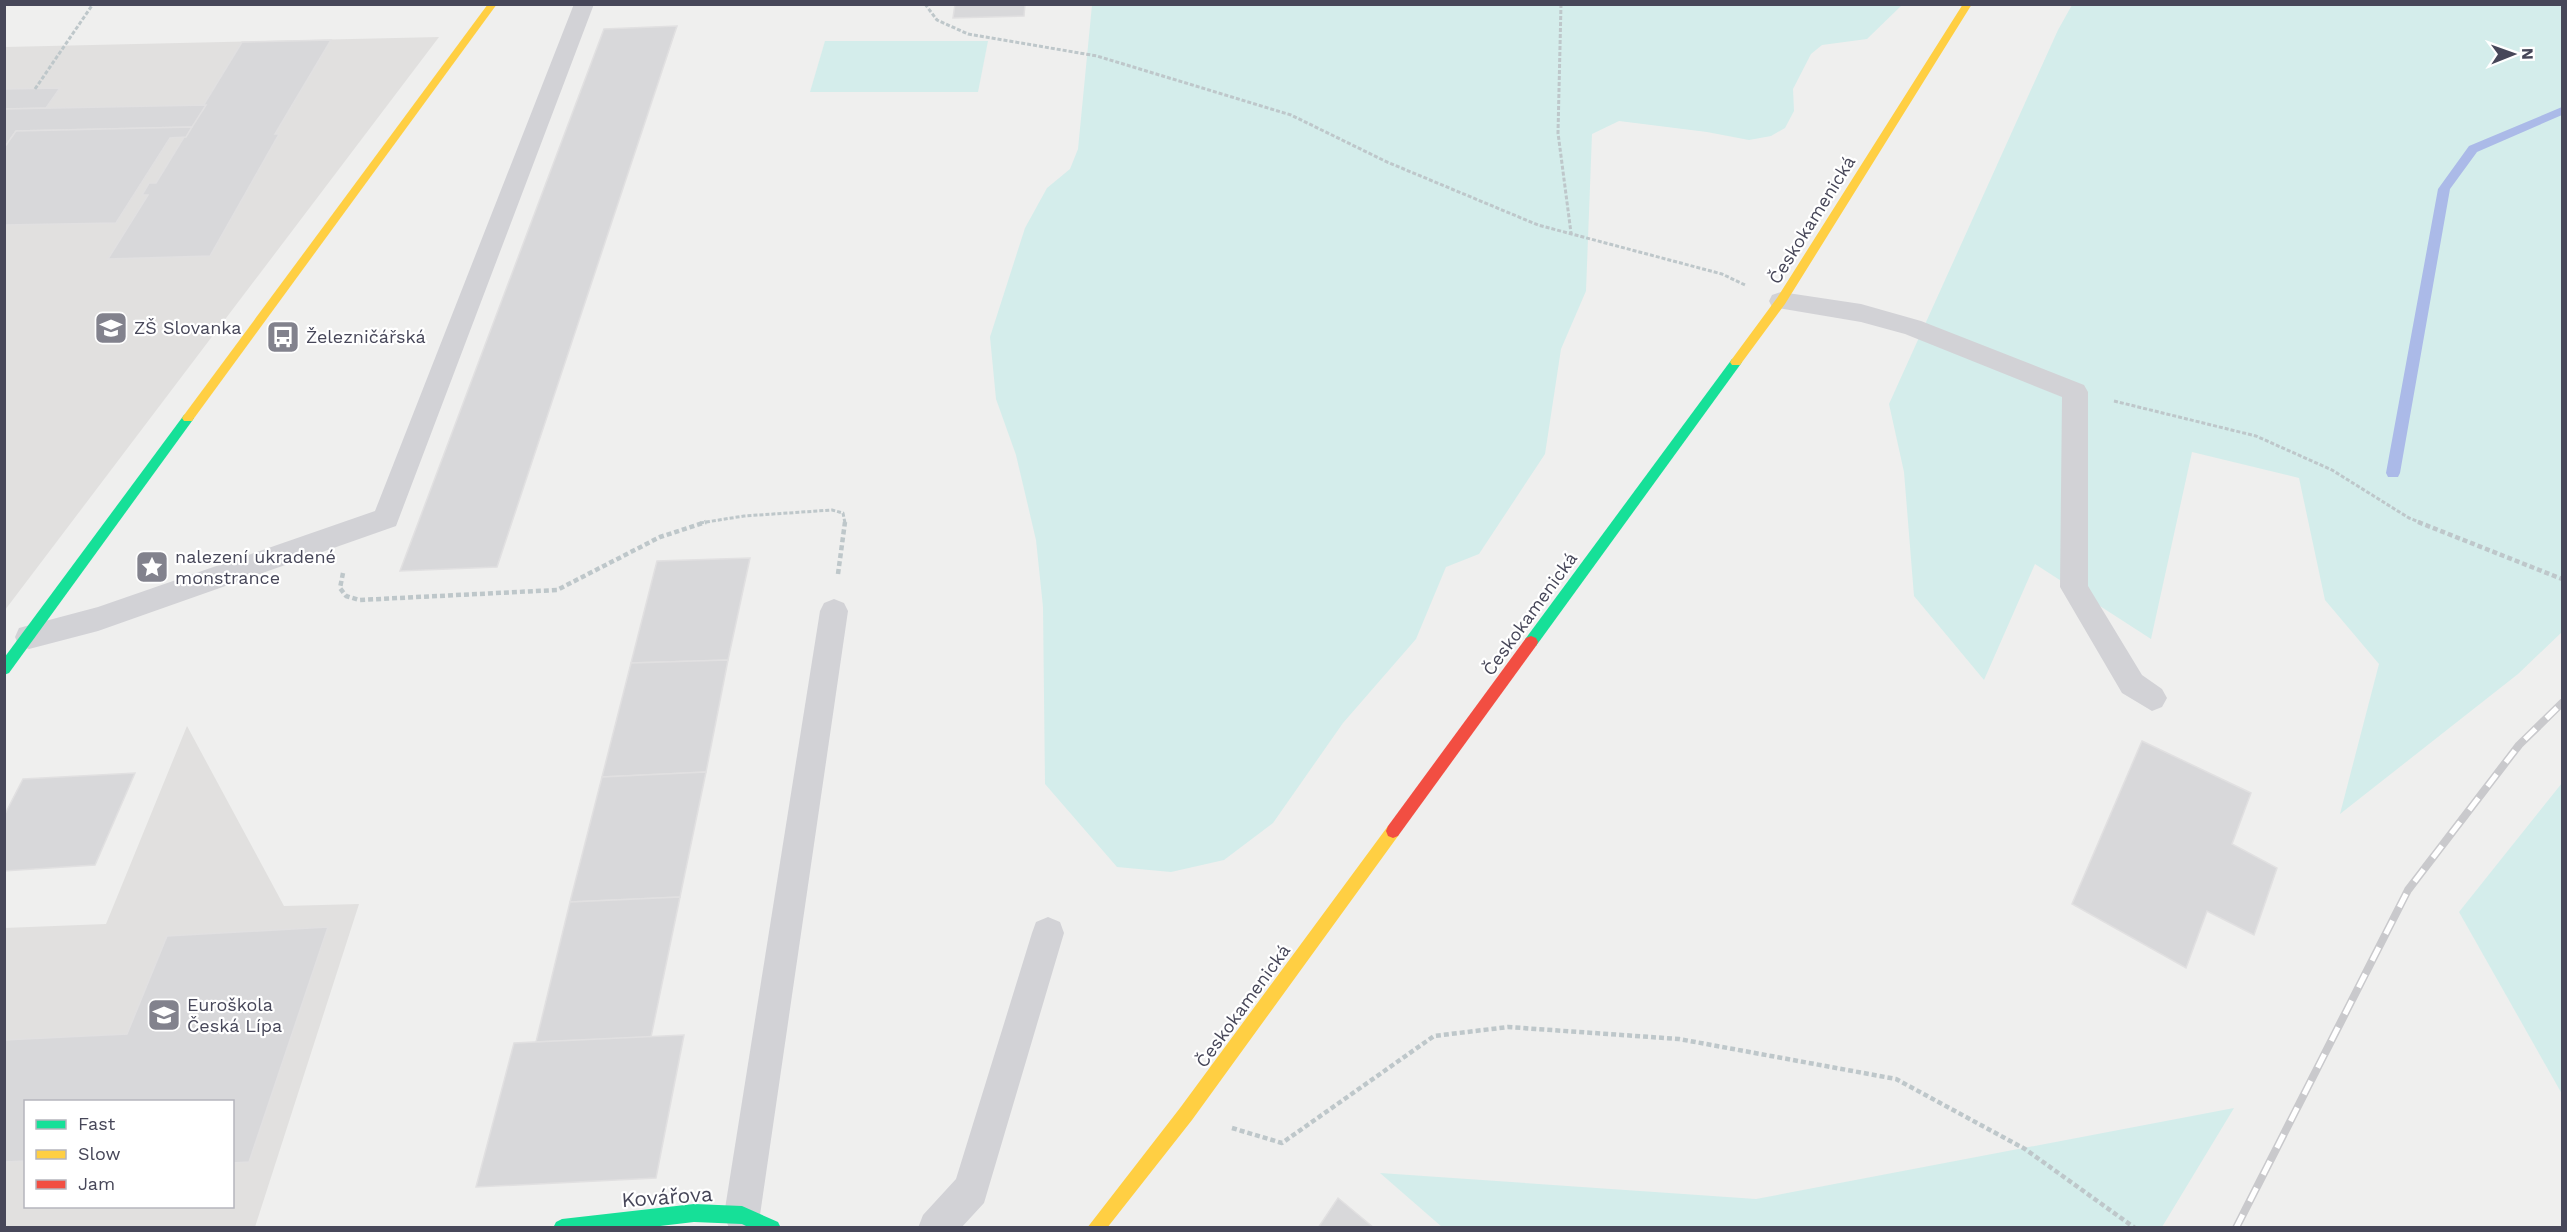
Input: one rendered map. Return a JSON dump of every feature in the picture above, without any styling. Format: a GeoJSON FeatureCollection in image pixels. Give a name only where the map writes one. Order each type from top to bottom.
{"type":"FeatureCollection","features":[{"type":"Feature","properties":{"kind":"street"},"geometry":{"type":"LineString","coordinates":[[4,669],[493,4]]}},
{"type":"Feature","properties":{"kind":"street","name":"Českokamenická"},"geometry":{"type":"LineString","coordinates":[[1096,1227],[1186,1114],[1781,301],[1968,4]]}},
{"type":"Feature","properties":{"kind":"street","name":"Kovářova"},"geometry":{"type":"LineString","coordinates":[[562,1227],[694,1213],[742,1215],[772,1227]]}},
{"type":"Feature","properties":{"kind":"lane"},"geometry":{"type":"LineString","coordinates":[[29,637],[98,619],[387,518],[584,4]]}},
{"type":"Feature","properties":{"kind":"lane"},"geometry":{"type":"LineString","coordinates":[[1781,301],[1861,313],[1912,327],[2075,392],[2074,587],[2132,684],[2152,698]]}},
{"type":"Feature","properties":{"kind":"lane"},"geometry":{"type":"LineString","coordinates":[[742,1215],[834,611]]}},
{"type":"Feature","properties":{"kind":"lane"},"geometry":{"type":"LineString","coordinates":[[936,1227],[971,1190],[1048,933]]}},
{"type":"Feature","properties":{"kind":"path"},"geometry":{"type":"LineString","coordinates":[[35,89],[93,4]]}},
{"type":"Feature","properties":{"kind":"path"},"geometry":{"type":"LineString","coordinates":[[925,4],[937,20],[968,34],[1097,56],[1291,115],[1387,162],[1538,225],[1722,274],[1781,301]]}},
{"type":"Feature","properties":{"kind":"path"},"geometry":{"type":"LineString","coordinates":[[1561,4],[1558,133],[1571,233]]}},
{"type":"Feature","properties":{"kind":"path"},"geometry":{"type":"LineString","coordinates":[[2075,392],[2256,436],[2332,470],[2409,518],[2562,579]]}},
{"type":"Feature","properties":{"kind":"path"},"geometry":{"type":"LineString","coordinates":[[359,527],[340,588],[346,596],[359,600],[557,590],[582,580],[661,536],[718,518],[832,510],[843,513],[845,520],[834,611]]}},
{"type":"Feature","properties":{"kind":"path"},"geometry":{"type":"LineString","coordinates":[[1186,1114],[1282,1143],[1434,1036],[1508,1027],[1679,1039],[1896,1078],[2025,1149],[2135,1227]]}},
{"type":"Feature","properties":{"kind":"shaded area"},"geometry":{"type":"Polygon","coordinates":[[[1092,5],[1902,5],[1867,39],[1822,45],[1811,54],[1793,89],[1794,111],[1785,128],[1771,136],[1749,140],[1707,132],[1619,121],[1592,134],[1586,291],[1561,349],[1545,454],[1479,554],[1446,567],[1416,639],[1343,723],[1273,823],[1224,860],[1171,872],[1117,867],[1045,784],[1043,607],[1036,540],[1016,455],[996,399],[990,337],[1025,228],[1047,188],[1070,169],[1078,149],[1092,5]]]}},
{"type":"Feature","properties":{"kind":"shaded area"},"geometry":{"type":"Polygon","coordinates":[[[2072,5],[2562,5],[2562,632],[2518,674],[2340,814],[2379,664],[2325,600],[2299,478],[2192,452],[2151,639],[2035,564],[1984,680],[1914,596],[1904,472],[1889,404],[2058,30],[2072,5]]]}},
{"type":"Feature","properties":{"kind":"shaded area","name":"ZŠ Slovanka"},"geometry":{"type":"Polygon","coordinates":[[[439,37],[5,610],[5,47],[439,37]]]}},
{"type":"Feature","properties":{"kind":"shaded area"},"geometry":{"type":"Polygon","coordinates":[[[825,41],[988,41],[978,92],[810,92],[825,41]]]}},
{"type":"Feature","properties":{"kind":"shaded area","name":"Euroškola Česká Lípa"},"geometry":{"type":"Polygon","coordinates":[[[187,726],[284,906],[359,904],[255,1227],[5,1227],[4,928],[106,924],[187,726]]]}},
{"type":"Feature","properties":{"kind":"shaded area"},"geometry":{"type":"Polygon","coordinates":[[[2562,783],[2562,1094],[2459,912],[2562,783]]]}},
{"type":"Feature","properties":{"kind":"shaded area"},"geometry":{"type":"Polygon","coordinates":[[[2234,1108],[2162,1227],[1442,1227],[1380,1173],[1756,1199],[2234,1108]]]}},
{"type":"Feature","properties":{"kind":"building"},"geometry":{"type":"Polygon","coordinates":[[[955,4],[1025,4],[1024,16],[953,18],[955,4]]]}},
{"type":"Feature","properties":{"kind":"building"},"geometry":{"type":"Polygon","coordinates":[[[677,26],[497,567],[400,571],[604,29],[677,26]]]}},
{"type":"Feature","properties":{"kind":"building"},"geometry":{"type":"Polygon","coordinates":[[[331,40],[275,134],[279,134],[210,256],[108,259],[148,195],[142,195],[149,183],[156,183],[242,42],[331,40]]]}},
{"type":"Feature","properties":{"kind":"building"},"geometry":{"type":"Polygon","coordinates":[[[60,88],[46,108],[4,109],[5,89],[60,88]]]}},
{"type":"Feature","properties":{"kind":"building"},"geometry":{"type":"Polygon","coordinates":[[[206,105],[192,127],[16,131],[4,148],[4,109],[206,105]]]}},
{"type":"Feature","properties":{"kind":"building"},"geometry":{"type":"Polygon","coordinates":[[[192,127],[186,137],[170,138],[116,223],[4,225],[4,148],[16,131],[192,127]]]}},
{"type":"Feature","properties":{"kind":"building"},"geometry":{"type":"Polygon","coordinates":[[[750,558],[728,660],[631,663],[657,561],[750,558]]]}},
{"type":"Feature","properties":{"kind":"building"},"geometry":{"type":"Polygon","coordinates":[[[728,660],[706,772],[602,777],[631,663],[728,660]]]}},
{"type":"Feature","properties":{"kind":"building"},"geometry":{"type":"Polygon","coordinates":[[[2142,741],[2251,793],[2232,844],[2277,868],[2254,935],[2207,911],[2186,968],[2072,904],[2142,741]]]}},
{"type":"Feature","properties":{"kind":"building"},"geometry":{"type":"Polygon","coordinates":[[[706,772],[680,897],[570,902],[602,777],[706,772]]]}},
{"type":"Feature","properties":{"kind":"building"},"geometry":{"type":"Polygon","coordinates":[[[135,773],[95,865],[4,871],[4,816],[23,779],[135,773]]]}},
{"type":"Feature","properties":{"kind":"building"},"geometry":{"type":"Polygon","coordinates":[[[680,897],[651,1037],[536,1042],[570,902],[680,897]]]}},
{"type":"Feature","properties":{"kind":"building"},"geometry":{"type":"Polygon","coordinates":[[[328,927],[249,1162],[234,1163],[234,1100],[24,1100],[24,1161],[4,1162],[4,1040],[127,1034],[167,936],[328,927]]]}},
{"type":"Feature","properties":{"kind":"building"},"geometry":{"type":"Polygon","coordinates":[[[684,1035],[656,1178],[476,1187],[514,1043],[684,1035]]]}},
{"type":"Feature","properties":{"kind":"building"},"geometry":{"type":"Polygon","coordinates":[[[1338,1198],[1374,1228],[1318,1228],[1338,1198]]]}},
{"type":"Feature","properties":{"kind":"waterway"},"geometry":{"type":"LineString","coordinates":[[2393,473],[2444,189],[2473,149],[2562,111]]}},
{"type":"Feature","properties":{"kind":"railway"},"geometry":{"type":"LineString","coordinates":[[2236,1228],[2408,890],[2519,745],[2562,703]]}},
{"type":"Feature","properties":{"kind":"traffic: fast"},"geometry":{"type":"LineString","coordinates":[[1531,642],[1736,362]]}},
{"type":"Feature","properties":{"kind":"traffic: fast"},"geometry":{"type":"LineString","coordinates":[[4,669],[188,418]]}},
{"type":"Feature","properties":{"kind":"traffic: fast"},"geometry":{"type":"LineString","coordinates":[[562,1228],[694,1213],[742,1215],[772,1228]]}},
{"type":"Feature","properties":{"kind":"traffic: slow"},"geometry":{"type":"LineString","coordinates":[[188,418],[493,4]]}},
{"type":"Feature","properties":{"kind":"traffic: slow"},"geometry":{"type":"LineString","coordinates":[[1736,362],[1781,301],[1968,4]]}},
{"type":"Feature","properties":{"kind":"traffic: slow"},"geometry":{"type":"LineString","coordinates":[[1096,1228],[1186,1114],[1393,831]]}},
{"type":"Feature","properties":{"kind":"traffic: jam"},"geometry":{"type":"LineString","coordinates":[[1393,831],[1531,642]]}},
{"type":"Feature","properties":{"kind":"place","name":"ZŠ Slovanka"},"geometry":{"type":"Point","coordinates":[111,328]}},
{"type":"Feature","properties":{"kind":"place","name":"Železničářská"},"geometry":{"type":"Point","coordinates":[283,337]}},
{"type":"Feature","properties":{"kind":"place","name":"nalezení ukradené monstrance"},"geometry":{"type":"Point","coordinates":[152,567]}},
{"type":"Feature","properties":{"kind":"place","name":"Euroškola Česká Lípa"},"geometry":{"type":"Point","coordinates":[164,1015]}}]}
